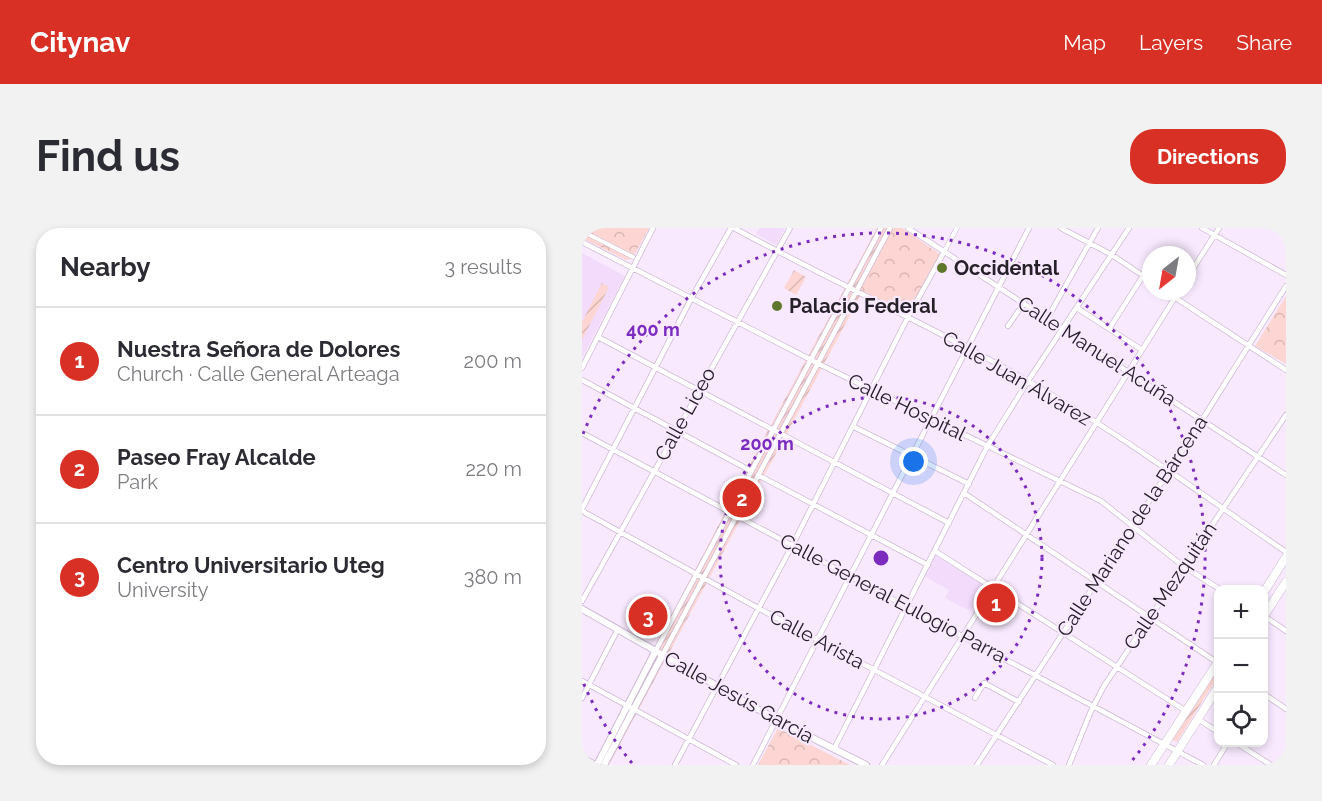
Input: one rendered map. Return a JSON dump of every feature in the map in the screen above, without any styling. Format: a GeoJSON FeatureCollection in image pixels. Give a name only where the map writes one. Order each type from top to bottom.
{"type":"FeatureCollection","features":[{"type":"Feature","properties":{"kind":"main road"},"geometry":{"type":"LineString","coordinates":[[1267,585],[1286,554]]}},
{"type":"Feature","properties":{"kind":"main road"},"geometry":{"type":"LineString","coordinates":[[1268,610],[1286,582]]}},
{"type":"Feature","properties":{"kind":"main road"},"geometry":{"type":"LineString","coordinates":[[1151,765],[1214,668]]}},
{"type":"Feature","properties":{"kind":"main road"},"geometry":{"type":"LineString","coordinates":[[1168,765],[1214,693]]}},
{"type":"Feature","properties":{"kind":"street"},"geometry":{"type":"LineString","coordinates":[[582,368],[653,228]]}},
{"type":"Feature","properties":{"kind":"street"},"geometry":{"type":"LineString","coordinates":[[582,510],[691,299],[732,228]]}},
{"type":"Feature","properties":{"kind":"street","name":"Calle Juan Álvarez"},"geometry":{"type":"LineString","coordinates":[[732,228],[849,286],[1028,381],[1168,471],[1286,554]]}},
{"type":"Feature","properties":{"kind":"street","name":"Calle Liceo"},"geometry":{"type":"LineString","coordinates":[[582,601],[790,228]]}},
{"type":"Feature","properties":{"kind":"street"},"geometry":{"type":"LineString","coordinates":[[603,765],[657,650],[881,228]]}},
{"type":"Feature","properties":{"kind":"street"},"geometry":{"type":"LineString","coordinates":[[582,757],[597,765],[663,654],[890,228]]}},
{"type":"Feature","properties":{"kind":"street","name":"Calle Manuel Acuña"},"geometry":{"type":"LineString","coordinates":[[908,228],[1286,475]]}},
{"type":"Feature","properties":{"kind":"street"},"geometry":{"type":"LineString","coordinates":[[675,765],[814,504],[908,317],[957,228]]}},
{"type":"Feature","properties":{"kind":"street"},"geometry":{"type":"LineString","coordinates":[[753,765],[1029,228]]}},
{"type":"Feature","properties":{"kind":"street"},"geometry":{"type":"LineString","coordinates":[[1061,228],[1112,255],[1142,275]]}},
{"type":"Feature","properties":{"kind":"street"},"geometry":{"type":"LineString","coordinates":[[1047,319],[1098,228]]}},
{"type":"Feature","properties":{"kind":"street"},"geometry":{"type":"LineString","coordinates":[[834,749],[987,447],[1129,228]]}},
{"type":"Feature","properties":{"kind":"street"},"geometry":{"type":"LineString","coordinates":[[1202,228],[1286,275]]}},
{"type":"Feature","properties":{"kind":"street"},"geometry":{"type":"LineString","coordinates":[[1196,264],[1219,228]]}},
{"type":"Feature","properties":{"kind":"street"},"geometry":{"type":"LineString","coordinates":[[582,231],[633,257]]}},
{"type":"Feature","properties":{"kind":"street","name":"Calle Hospital"},"geometry":{"type":"LineString","coordinates":[[582,242],[811,360],[1107,505],[1183,566],[1214,586]]}},
{"type":"Feature","properties":{"kind":"street"},"geometry":{"type":"LineString","coordinates":[[1109,329],[1142,278]]}},
{"type":"Feature","properties":{"kind":"street","name":"Calle Mariano de la Bárcena"},"geometry":{"type":"LineString","coordinates":[[978,765],[1131,526],[1202,420],[1286,286]]}},
{"type":"Feature","properties":{"kind":"street"},"geometry":{"type":"LineString","coordinates":[[882,765],[1172,300]]}},
{"type":"Feature","properties":{"kind":"street"},"geometry":{"type":"LineString","coordinates":[[1178,300],[1286,370]]}},
{"type":"Feature","properties":{"kind":"street"},"geometry":{"type":"LineString","coordinates":[[1008,326],[1024,303]]}},
{"type":"Feature","properties":{"kind":"street"},"geometry":{"type":"LineString","coordinates":[[1077,308],[1142,350]]}},
{"type":"Feature","properties":{"kind":"street"},"geometry":{"type":"LineString","coordinates":[[598,337],[949,523]]}},
{"type":"Feature","properties":{"kind":"street"},"geometry":{"type":"LineString","coordinates":[[582,380],[928,565]]}},
{"type":"Feature","properties":{"kind":"street","name":"Calle Mezquitán"},"geometry":{"type":"LineString","coordinates":[[1069,765],[1093,706],[1116,667],[1286,415]]}},
{"type":"Feature","properties":{"kind":"street"},"geometry":{"type":"LineString","coordinates":[[854,427],[969,484]]}},
{"type":"Feature","properties":{"kind":"street","name":"Calle General Eulogio Parra"},"geometry":{"type":"LineString","coordinates":[[582,433],[730,510],[1203,765]]}},
{"type":"Feature","properties":{"kind":"street"},"geometry":{"type":"LineString","coordinates":[[964,493],[1214,659]]}},
{"type":"Feature","properties":{"kind":"street","name":"Calle Arista"},"geometry":{"type":"LineString","coordinates":[[582,510],[817,640],[1053,765]]}},
{"type":"Feature","properties":{"kind":"street"},"geometry":{"type":"LineString","coordinates":[[935,551],[1186,711]]}},
{"type":"Feature","properties":{"kind":"street","name":"Calle Jesús García"},"geometry":{"type":"LineString","coordinates":[[582,609],[777,720],[866,765]]}},
{"type":"Feature","properties":{"kind":"street"},"geometry":{"type":"LineString","coordinates":[[1268,619],[1286,630]]}},
{"type":"Feature","properties":{"kind":"street"},"geometry":{"type":"LineString","coordinates":[[582,698],[618,629]]}},
{"type":"Feature","properties":{"kind":"street"},"geometry":{"type":"LineString","coordinates":[[582,681],[736,765]]}},
{"type":"Feature","properties":{"kind":"street"},"geometry":{"type":"LineString","coordinates":[[975,698],[984,683],[1019,702]]}},
{"type":"Feature","properties":{"kind":"street"},"geometry":{"type":"LineString","coordinates":[[1268,697],[1286,709]]}},
{"type":"Feature","properties":{"kind":"street"},"geometry":{"type":"LineString","coordinates":[[1198,719],[1214,729]]}},
{"type":"Feature","properties":{"kind":"street"},"geometry":{"type":"LineString","coordinates":[[1214,765],[1225,747]]}},
{"type":"Feature","properties":{"kind":"street"},"geometry":{"type":"LineString","coordinates":[[1243,747],[1270,765]]}},
{"type":"Feature","properties":{"kind":"shaded area"},"geometry":{"type":"Polygon","coordinates":[[[760,228],[785,228],[776,245],[756,234],[760,228]]]}},
{"type":"Feature","properties":{"kind":"shaded area"},"geometry":{"type":"Polygon","coordinates":[[[582,253],[625,276],[582,358],[582,253]]]}},
{"type":"Feature","properties":{"kind":"shaded area"},"geometry":{"type":"Polygon","coordinates":[[[935,555],[986,587],[970,611],[945,598],[949,590],[924,576],[935,555]]]}},
{"type":"Feature","properties":{"kind":"shaded area"},"geometry":{"type":"Polygon","coordinates":[[[634,603],[667,621],[662,630],[631,613],[634,603]]]}},
{"type":"Feature","properties":{"kind":"green space"},"geometry":{"type":"Polygon","coordinates":[[[582,228],[649,228],[633,258],[626,260],[582,238],[582,228]]]}},
{"type":"Feature","properties":{"kind":"green space"},"geometry":{"type":"Polygon","coordinates":[[[877,228],[892,228],[859,289],[863,291],[609,765],[593,765],[767,432],[877,228]]]}},
{"type":"Feature","properties":{"kind":"green space"},"geometry":{"type":"Polygon","coordinates":[[[892,228],[902,228],[940,254],[909,312],[905,313],[859,289],[892,228]]]}},
{"type":"Feature","properties":{"kind":"green space"},"geometry":{"type":"Polygon","coordinates":[[[794,270],[806,277],[796,295],[784,288],[794,270]]]}},
{"type":"Feature","properties":{"kind":"green space"},"geometry":{"type":"Polygon","coordinates":[[[602,283],[609,287],[582,340],[582,322],[602,283]]]}},
{"type":"Feature","properties":{"kind":"green space"},"geometry":{"type":"Polygon","coordinates":[[[1286,296],[1286,364],[1255,346],[1286,296]]]}},
{"type":"Feature","properties":{"kind":"green space"},"geometry":{"type":"Polygon","coordinates":[[[1214,671],[1214,682],[1177,742],[1171,739],[1214,671]]]}},
{"type":"Feature","properties":{"kind":"green space"},"geometry":{"type":"Polygon","coordinates":[[[778,728],[850,765],[758,765],[778,728]]]}},
{"type":"Feature","properties":{"kind":"place","name":"Occidental"},"geometry":{"type":"Point","coordinates":[942,268]}},
{"type":"Feature","properties":{"kind":"place","name":"Palacio Federal"},"geometry":{"type":"Point","coordinates":[777,306]}},
{"type":"Feature","properties":{"kind":"place","name":"Paseo Fray Alcalde"},"geometry":{"type":"Point","coordinates":[742,498]}},
{"type":"Feature","properties":{"kind":"place","name":"Nuestra Señora de Dolores"},"geometry":{"type":"Point","coordinates":[996,603]}},
{"type":"Feature","properties":{"kind":"place","name":"Centro Universitario Uteg"},"geometry":{"type":"Point","coordinates":[648,616]}}]}
